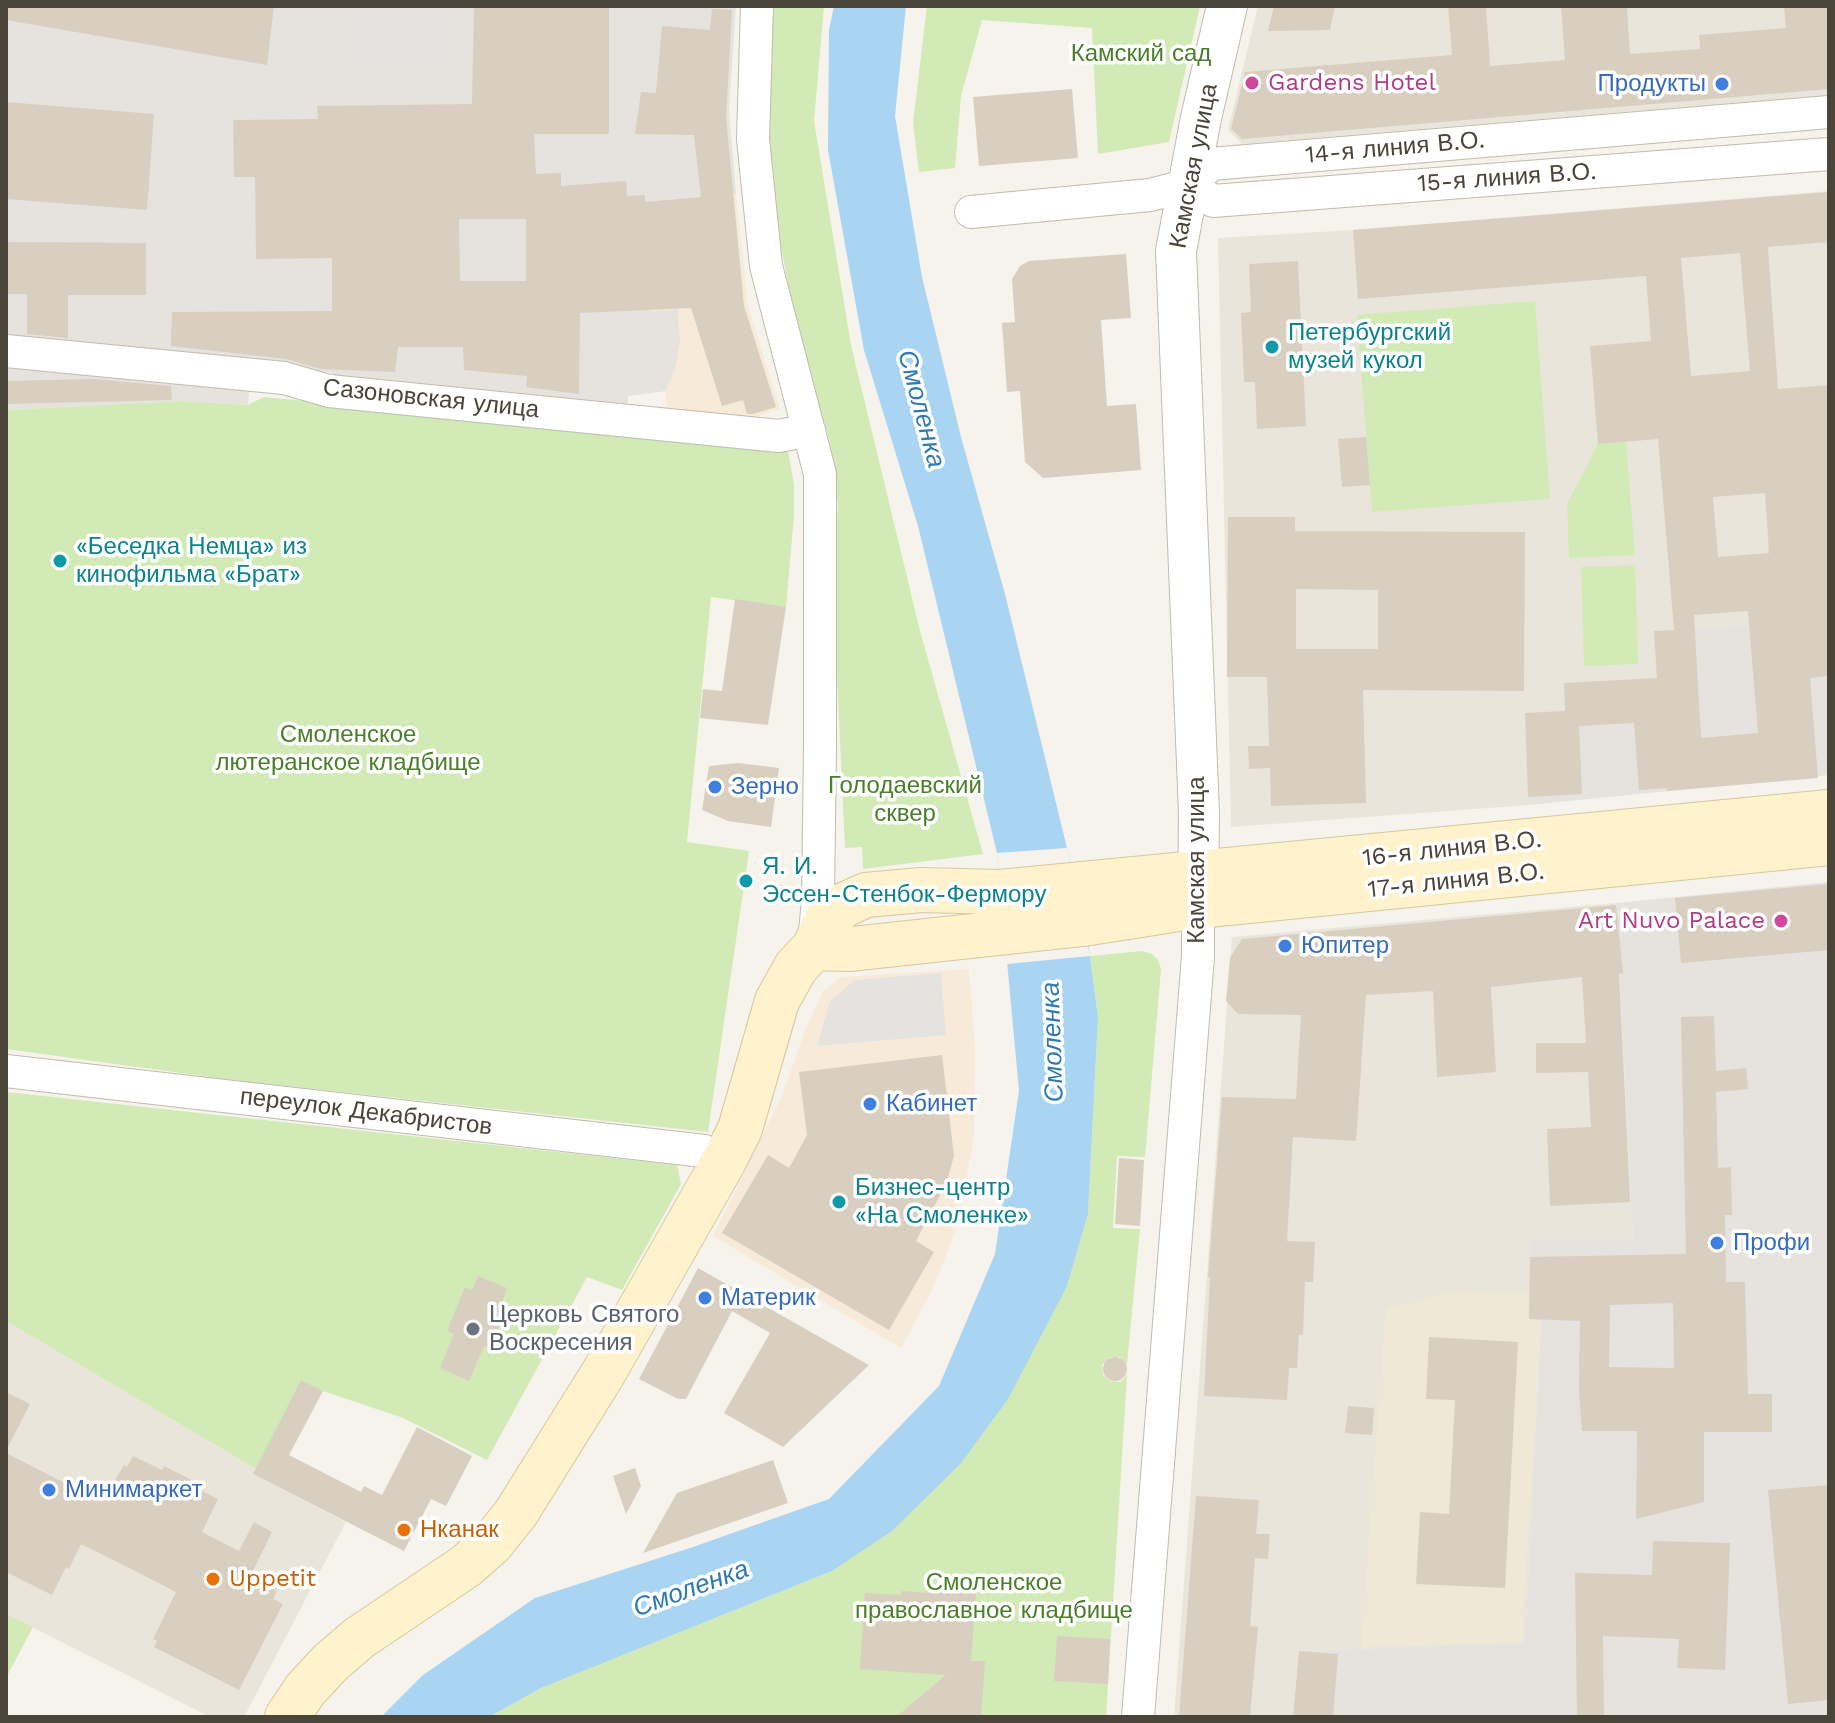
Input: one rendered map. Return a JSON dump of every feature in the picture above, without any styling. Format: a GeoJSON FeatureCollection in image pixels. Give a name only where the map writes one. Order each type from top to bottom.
{"type":"FeatureCollection","features":[{"type":"Feature","properties":{"kind":"main road","name":"16-я линия В.О."},"geometry":{"type":"LineString","coordinates":[[814,948],[851,949],[1002,912],[1829,812]]}},
{"type":"Feature","properties":{"kind":"main road","name":"17-я линия В.О."},"geometry":{"type":"LineString","coordinates":[[1198,890],[1829,843]]}},
{"type":"Feature","properties":{"kind":"main road"},"geometry":{"type":"LineString","coordinates":[[287,1717],[305,1690],[330,1663],[359,1638],[466,1566],[492,1543],[516,1513],[604,1372],[724,1161],[740,1129],[777,1001],[796,967],[814,948]]}},
{"type":"Feature","properties":{"kind":"street"},"geometry":{"type":"LineString","coordinates":[[757,6],[753,139],[766,266],[820,474],[818,900],[814,948]]}},
{"type":"Feature","properties":{"kind":"street","name":"Камская улица"},"geometry":{"type":"LineString","coordinates":[[1138,1717],[1198,956],[1199,813],[1176,251],[1201,118],[1227,6]]}},
{"type":"Feature","properties":{"kind":"street","name":"14-я линия В.О."},"geometry":{"type":"LineString","coordinates":[[971,212],[1150,195],[1189,185],[1211,164],[1829,112]]}},
{"type":"Feature","properties":{"kind":"street"},"geometry":{"type":"LineString","coordinates":[[1713,122],[1716,162]]}},
{"type":"Feature","properties":{"kind":"street","name":"15-я линия В.О."},"geometry":{"type":"LineString","coordinates":[[1189,185],[1213,201],[1829,154]]}},
{"type":"Feature","properties":{"kind":"street","name":"Сазоновская улица"},"geometry":{"type":"LineString","coordinates":[[6,351],[284,378],[329,391],[779,436],[809,430]]}},
{"type":"Feature","properties":{"kind":"street","name":"переулок Декабристов"},"geometry":{"type":"LineString","coordinates":[[6,1071],[704,1151],[724,1161]]}},
{"type":"Feature","properties":{"kind":"shaded area"},"geometry":{"type":"Polygon","coordinates":[[[6,6],[736,6],[729,110],[736,194],[669,200],[677,292],[649,294],[650,311],[678,309],[680,342],[675,369],[666,391],[628,396],[627,414],[333,381],[331,372],[209,363],[6,341],[6,6]]]}},
{"type":"Feature","properties":{"kind":"shaded area"},"geometry":{"type":"Polygon","coordinates":[[[348,6],[455,6],[453,75],[347,73],[348,6]]]}},
{"type":"Feature","properties":{"kind":"shaded area"},"geometry":{"type":"Polygon","coordinates":[[[1258,6],[1829,6],[1829,95],[1242,144],[1228,130],[1258,6]]]}},
{"type":"Feature","properties":{"kind":"shaded area"},"geometry":{"type":"Polygon","coordinates":[[[1829,191],[1829,488],[1749,625],[1655,631],[1657,678],[1564,684],[1565,711],[1525,713],[1529,805],[1231,827],[1218,238],[1829,191]]]}},
{"type":"Feature","properties":{"kind":"shaded area"},"geometry":{"type":"Polygon","coordinates":[[[736,194],[748,306],[780,409],[749,419],[666,408],[666,391],[675,369],[680,342],[678,309],[650,311],[649,294],[669,200],[736,194]]]}},
{"type":"Feature","properties":{"kind":"shaded area"},"geometry":{"type":"Polygon","coordinates":[[[6,361],[250,381],[248,405],[181,401],[6,410],[6,361]]]}},
{"type":"Feature","properties":{"kind":"shaded area"},"geometry":{"type":"Polygon","coordinates":[[[1829,488],[1829,775],[1529,805],[1525,713],[1565,710],[1563,683],[1656,678],[1654,631],[1749,625],[1743,555],[1794,551],[1829,488]]]}},
{"type":"Feature","properties":{"kind":"shaded area"},"geometry":{"type":"Polygon","coordinates":[[[1829,882],[1829,1717],[1293,1717],[1299,1651],[1525,1643],[1541,1320],[1529,1319],[1530,1241],[1633,1240],[1616,903],[1829,882]]]}},
{"type":"Feature","properties":{"kind":"shaded area"},"geometry":{"type":"Polygon","coordinates":[[[1616,903],[1633,1240],[1530,1242],[1541,1319],[1525,1643],[1299,1651],[1293,1717],[1174,1717],[1232,937],[1616,903]]]}},
{"type":"Feature","properties":{"kind":"shaded area"},"geometry":{"type":"Polygon","coordinates":[[[969,969],[975,1048],[974,1135],[959,1220],[932,1290],[901,1348],[713,1236],[782,1096],[807,1025],[823,991],[841,977],[969,969]]]}},
{"type":"Feature","properties":{"kind":"shaded area"},"geometry":{"type":"Polygon","coordinates":[[[941,973],[946,1035],[817,1046],[830,1001],[855,980],[941,973]]]}},
{"type":"Feature","properties":{"kind":"shaded area"},"geometry":{"type":"Polygon","coordinates":[[[1449,1291],[1528,1294],[1527,1319],[1541,1320],[1522,1642],[1361,1647],[1386,1306],[1406,1305],[1449,1291]]]}},
{"type":"Feature","properties":{"kind":"shaded area"},"geometry":{"type":"Polygon","coordinates":[[[6,1321],[256,1469],[253,1474],[346,1522],[244,1717],[210,1717],[6,1614],[6,1321]]]}},
{"type":"Feature","properties":{"kind":"green space","name":"Голодаевский сквер"},"geometry":{"type":"Polygon","coordinates":[[[771,6],[824,6],[814,121],[851,345],[920,631],[983,854],[863,869],[862,847],[845,848],[832,569],[838,506],[830,442],[798,335],[773,205],[769,128],[771,6]]]}},
{"type":"Feature","properties":{"kind":"green space","name":"Камский сад"},"geometry":{"type":"Polygon","coordinates":[[[927,6],[1200,6],[1169,142],[1098,154],[1092,28],[982,20],[961,96],[955,168],[919,172],[913,123],[927,6]]]}},
{"type":"Feature","properties":{"kind":"green space"},"geometry":{"type":"Polygon","coordinates":[[[1535,301],[1550,499],[1372,512],[1357,315],[1535,301]]]}},
{"type":"Feature","properties":{"kind":"green space","name":"Смоленское лютеранское кладбище"},"geometry":{"type":"Polygon","coordinates":[[[264,397],[787,446],[794,484],[794,515],[786,607],[711,597],[687,842],[749,851],[708,1132],[232,1080],[6,1049],[6,410],[181,401],[248,405],[264,397]]]}},
{"type":"Feature","properties":{"kind":"green space"},"geometry":{"type":"Polygon","coordinates":[[[1626,442],[1635,555],[1569,558],[1567,504],[1598,444],[1626,442]]]}},
{"type":"Feature","properties":{"kind":"green space"},"geometry":{"type":"Polygon","coordinates":[[[1635,565],[1638,664],[1584,666],[1581,567],[1635,565]]]}},
{"type":"Feature","properties":{"kind":"green space","name":"Смоленское православное кладбище"},"geometry":{"type":"Polygon","coordinates":[[[1142,951],[1152,954],[1161,969],[1145,1157],[1117,1156],[1113,1228],[1140,1229],[1127,1364],[1120,1357],[1110,1357],[1102,1365],[1103,1375],[1110,1381],[1120,1382],[1127,1375],[1106,1717],[489,1717],[541,1688],[832,1571],[1067,1286],[1088,1214],[1098,1017],[1090,956],[1142,951]]]}},
{"type":"Feature","properties":{"kind":"green space"},"geometry":{"type":"Polygon","coordinates":[[[6,1092],[677,1165],[681,1184],[622,1290],[587,1277],[487,1460],[403,1418],[323,1391],[256,1469],[6,1321],[6,1092]]]}},
{"type":"Feature","properties":{"kind":"green space"},"geometry":{"type":"Polygon","coordinates":[[[6,1614],[33,1627],[6,1678],[6,1614]]]}},
{"type":"Feature","properties":{"kind":"water","name":"Смоленка"},"geometry":{"type":"Polygon","coordinates":[[[834,6],[906,6],[895,116],[922,277],[961,437],[1005,594],[1089,949],[1098,1017],[1088,1214],[1067,1286],[1008,1399],[961,1463],[892,1531],[832,1571],[541,1688],[489,1717],[381,1717],[423,1675],[535,1598],[829,1499],[939,1386],[995,1254],[1019,1091],[997,853],[918,526],[864,350],[828,150],[829,30],[834,6]]]}},
{"type":"Feature","properties":{"kind":"pier"},"geometry":{"type":"Polygon","coordinates":[[[1067,848],[1090,956],[1007,964],[997,853],[1067,848]]]}},
{"type":"Feature","properties":{"kind":"building"},"geometry":{"type":"Polygon","coordinates":[[[6,6],[274,6],[267,65],[6,20],[6,6]]]}},
{"type":"Feature","properties":{"kind":"building"},"geometry":{"type":"Polygon","coordinates":[[[474,6],[609,6],[609,134],[534,134],[536,174],[561,173],[561,186],[626,181],[627,196],[645,195],[645,202],[701,197],[694,135],[635,134],[641,92],[656,93],[662,26],[710,30],[712,9],[732,10],[726,117],[744,306],[776,407],[747,414],[743,400],[722,406],[691,308],[580,313],[579,394],[526,387],[527,376],[464,370],[463,347],[398,347],[395,372],[321,369],[286,359],[171,346],[172,312],[332,311],[332,258],[256,259],[255,177],[234,177],[233,120],[318,119],[317,106],[472,104],[474,6]],[[459,219],[460,281],[526,281],[526,219],[459,219]]]}},
{"type":"Feature","properties":{"kind":"building"},"geometry":{"type":"Polygon","coordinates":[[[1274,6],[1335,6],[1330,30],[1268,31],[1274,6]]]}},
{"type":"Feature","properties":{"kind":"building"},"geometry":{"type":"Polygon","coordinates":[[[1448,6],[1486,6],[1490,66],[1565,60],[1561,6],[1627,6],[1630,54],[1700,49],[1699,35],[1786,28],[1784,6],[1829,6],[1829,89],[1242,139],[1231,129],[1245,72],[1452,55],[1448,6]]]}},
{"type":"Feature","properties":{"kind":"building"},"geometry":{"type":"Polygon","coordinates":[[[1072,89],[1078,158],[979,166],[973,97],[1072,89]]]}},
{"type":"Feature","properties":{"kind":"building"},"geometry":{"type":"Polygon","coordinates":[[[6,102],[154,114],[147,210],[6,199],[6,102]]]}},
{"type":"Feature","properties":{"kind":"building"},"geometry":{"type":"Polygon","coordinates":[[[1829,192],[1829,242],[1768,247],[1778,389],[1829,385],[1829,676],[1810,678],[1818,778],[1667,791],[1667,788],[1639,790],[1634,723],[1579,726],[1582,794],[1528,797],[1525,713],[1565,711],[1564,683],[1657,678],[1654,631],[1674,630],[1658,439],[1598,444],[1590,346],[1651,341],[1646,276],[1358,299],[1353,230],[1829,192]],[[1740,253],[1681,258],[1691,376],[1750,371],[1740,253]],[[1765,493],[1713,497],[1718,557],[1769,553],[1765,493]],[[1748,611],[1694,615],[1701,738],[1758,733],[1748,611]]]}},
{"type":"Feature","properties":{"kind":"building"},"geometry":{"type":"Polygon","coordinates":[[[6,242],[146,243],[146,295],[68,295],[68,338],[27,334],[27,294],[6,294],[6,242]]]}},
{"type":"Feature","properties":{"kind":"building"},"geometry":{"type":"Polygon","coordinates":[[[1126,254],[1131,318],[1101,320],[1107,406],[1136,404],[1141,470],[1043,478],[1025,462],[1020,391],[1007,392],[1002,323],[1015,322],[1012,279],[1020,266],[1029,261],[1126,254]]]}},
{"type":"Feature","properties":{"kind":"building","name":"Петербургский музей кукол"},"geometry":{"type":"Polygon","coordinates":[[[1298,261],[1306,426],[1257,429],[1255,382],[1244,382],[1241,313],[1251,312],[1249,264],[1298,261]]]}},
{"type":"Feature","properties":{"kind":"building"},"geometry":{"type":"Polygon","coordinates":[[[94,379],[171,386],[172,400],[6,404],[6,381],[94,379]]]}},
{"type":"Feature","properties":{"kind":"building"},"geometry":{"type":"Polygon","coordinates":[[[1366,437],[1370,485],[1342,487],[1338,439],[1366,437]]]}},
{"type":"Feature","properties":{"kind":"building"},"geometry":{"type":"Polygon","coordinates":[[[1228,517],[1295,517],[1295,531],[1525,532],[1524,691],[1363,690],[1366,803],[1271,806],[1270,768],[1249,769],[1248,746],[1269,746],[1267,677],[1227,677],[1228,517]],[[1296,589],[1296,649],[1378,649],[1378,590],[1296,589]]]}},
{"type":"Feature","properties":{"kind":"building"},"geometry":{"type":"Polygon","coordinates":[[[735,599],[786,607],[768,725],[700,718],[703,689],[722,691],[735,599]]]}},
{"type":"Feature","properties":{"kind":"building"},"geometry":{"type":"Polygon","coordinates":[[[738,763],[779,768],[771,827],[728,821],[702,810],[709,766],[738,763]]]}},
{"type":"Feature","properties":{"kind":"building","name":"Art Nuvo Palace"},"geometry":{"type":"Polygon","coordinates":[[[1829,884],[1829,950],[1681,963],[1675,898],[1829,884]]]}},
{"type":"Feature","properties":{"kind":"building"},"geometry":{"type":"Polygon","coordinates":[[[1616,905],[1623,973],[1619,974],[1630,1202],[1550,1206],[1547,1129],[1591,1127],[1588,1072],[1536,1073],[1536,1043],[1586,1043],[1582,977],[1491,987],[1496,1072],[1437,1077],[1433,991],[1366,995],[1356,1141],[1293,1137],[1287,1241],[1315,1242],[1313,1282],[1305,1282],[1303,1335],[1299,1335],[1297,1368],[1289,1368],[1287,1400],[1204,1396],[1208,1277],[1222,1097],[1296,1099],[1301,1015],[1238,1014],[1226,1001],[1230,958],[1242,939],[1616,905]]]}},
{"type":"Feature","properties":{"kind":"building"},"geometry":{"type":"Polygon","coordinates":[[[1714,1016],[1716,1071],[1746,1068],[1748,1089],[1716,1092],[1718,1168],[1731,1167],[1732,1215],[1725,1215],[1726,1282],[1745,1282],[1748,1394],[1772,1394],[1772,1432],[1704,1432],[1704,1502],[1636,1519],[1637,1431],[1582,1431],[1580,1321],[1529,1319],[1530,1257],[1686,1254],[1681,1017],[1714,1016]],[[1673,1303],[1610,1305],[1609,1367],[1674,1368],[1673,1303]]]}},
{"type":"Feature","properties":{"kind":"building","name":"Бизнес-центр «На Смоленке»"},"geometry":{"type":"Polygon","coordinates":[[[942,1055],[954,1156],[946,1184],[916,1241],[934,1252],[889,1330],[722,1233],[768,1155],[789,1168],[807,1135],[799,1072],[942,1055]]]}},
{"type":"Feature","properties":{"kind":"building"},"geometry":{"type":"Polygon","coordinates":[[[1119,1158],[1144,1160],[1140,1226],[1115,1224],[1119,1158]]]}},
{"type":"Feature","properties":{"kind":"building"},"geometry":{"type":"Polygon","coordinates":[[[698,1268],[869,1365],[783,1447],[724,1413],[770,1333],[732,1311],[686,1399],[678,1399],[639,1379],[698,1268]]]}},
{"type":"Feature","properties":{"kind":"building","name":"Церковь Святого Воскресения"},"geometry":{"type":"Polygon","coordinates":[[[478,1276],[507,1288],[502,1302],[508,1305],[490,1348],[484,1346],[469,1381],[440,1368],[454,1334],[447,1331],[465,1287],[472,1290],[478,1276]]]}},
{"type":"Feature","properties":{"kind":"building"},"geometry":{"type":"Polygon","coordinates":[[[1429,1337],[1518,1342],[1505,1588],[1416,1584],[1420,1512],[1449,1514],[1455,1400],[1426,1399],[1429,1337]]]}},
{"type":"Feature","properties":{"kind":"building"},"geometry":{"type":"Polygon","coordinates":[[[1110,1357],[1120,1357],[1127,1364],[1127,1374],[1120,1381],[1110,1381],[1103,1374],[1103,1364],[1110,1357]]]}},
{"type":"Feature","properties":{"kind":"building"},"geometry":{"type":"Polygon","coordinates":[[[301,1380],[323,1391],[289,1455],[361,1492],[364,1486],[382,1495],[417,1427],[472,1456],[446,1506],[431,1499],[404,1551],[253,1474],[301,1380]]]}},
{"type":"Feature","properties":{"kind":"building"},"geometry":{"type":"Polygon","coordinates":[[[6,1392],[30,1404],[6,1451],[6,1392]]]}},
{"type":"Feature","properties":{"kind":"building"},"geometry":{"type":"Polygon","coordinates":[[[1348,1406],[1374,1408],[1372,1435],[1345,1433],[1348,1406]]]}},
{"type":"Feature","properties":{"kind":"building"},"geometry":{"type":"Polygon","coordinates":[[[6,1453],[102,1502],[124,1465],[127,1467],[133,1456],[162,1470],[164,1466],[192,1480],[190,1485],[218,1499],[202,1532],[239,1551],[254,1522],[272,1532],[250,1577],[277,1591],[273,1599],[283,1604],[239,1690],[154,1647],[157,1641],[153,1639],[176,1592],[139,1573],[81,1544],[52,1595],[6,1572],[6,1453]]]}},
{"type":"Feature","properties":{"kind":"building"},"geometry":{"type":"Polygon","coordinates":[[[773,1460],[788,1503],[643,1553],[677,1493],[773,1460]]]}},
{"type":"Feature","properties":{"kind":"building"},"geometry":{"type":"Polygon","coordinates":[[[635,1468],[641,1486],[626,1514],[613,1476],[635,1468]]]}},
{"type":"Feature","properties":{"kind":"building"},"geometry":{"type":"Polygon","coordinates":[[[1829,1485],[1829,1700],[1788,1704],[1768,1490],[1829,1485]]]}},
{"type":"Feature","properties":{"kind":"building"},"geometry":{"type":"Polygon","coordinates":[[[1196,1496],[1259,1500],[1256,1534],[1270,1534],[1268,1559],[1255,1558],[1250,1626],[1258,1627],[1250,1717],[1179,1717],[1196,1496]]]}},
{"type":"Feature","properties":{"kind":"building"},"geometry":{"type":"Polygon","coordinates":[[[1653,1541],[1730,1543],[1725,1670],[1677,1668],[1679,1639],[1603,1636],[1604,1717],[1577,1717],[1575,1573],[1652,1575],[1653,1541]]]}},
{"type":"Feature","properties":{"kind":"building"},"geometry":{"type":"Polygon","coordinates":[[[930,1587],[951,1589],[950,1593],[976,1594],[971,1661],[985,1661],[981,1717],[896,1717],[946,1675],[860,1669],[865,1593],[929,1593],[930,1587]]]}},
{"type":"Feature","properties":{"kind":"building"},"geometry":{"type":"Polygon","coordinates":[[[1057,1636],[1110,1639],[1108,1684],[1054,1681],[1057,1636]]]}},
{"type":"Feature","properties":{"kind":"building"},"geometry":{"type":"Polygon","coordinates":[[[1299,1651],[1338,1654],[1333,1717],[1293,1717],[1299,1651]]]}},
{"type":"Feature","properties":{"kind":"place","name":"Gardens Hotel"},"geometry":{"type":"Point","coordinates":[1252,83]}},
{"type":"Feature","properties":{"kind":"place","name":"Продукты"},"geometry":{"type":"Point","coordinates":[1722,84]}},
{"type":"Feature","properties":{"kind":"place","name":"Петербургский музей кукол"},"geometry":{"type":"Point","coordinates":[1272,347]}},
{"type":"Feature","properties":{"kind":"place","name":"«Беседка Немца» из кинофильма «Брат»"},"geometry":{"type":"Point","coordinates":[60,561]}},
{"type":"Feature","properties":{"kind":"place","name":"Зерно"},"geometry":{"type":"Point","coordinates":[715,787]}},
{"type":"Feature","properties":{"kind":"place","name":"Я. И. Эссен-Стенбок-Фермору"},"geometry":{"type":"Point","coordinates":[746,881]}},
{"type":"Feature","properties":{"kind":"place","name":"Art Nuvo Palace"},"geometry":{"type":"Point","coordinates":[1781,921]}},
{"type":"Feature","properties":{"kind":"place","name":"Юпитер"},"geometry":{"type":"Point","coordinates":[1285,946]}},
{"type":"Feature","properties":{"kind":"place","name":"Кабинет"},"geometry":{"type":"Point","coordinates":[870,1104]}},
{"type":"Feature","properties":{"kind":"place","name":"Бизнес-центр «На Смоленке»"},"geometry":{"type":"Point","coordinates":[839,1202]}},
{"type":"Feature","properties":{"kind":"place","name":"Профи"},"geometry":{"type":"Point","coordinates":[1717,1243]}},
{"type":"Feature","properties":{"kind":"place","name":"Материк"},"geometry":{"type":"Point","coordinates":[705,1298]}},
{"type":"Feature","properties":{"kind":"place","name":"Церковь Святого Воскресения"},"geometry":{"type":"Point","coordinates":[473,1329]}},
{"type":"Feature","properties":{"kind":"place","name":"Минимаркет"},"geometry":{"type":"Point","coordinates":[49,1490]}},
{"type":"Feature","properties":{"kind":"place","name":"Нканак"},"geometry":{"type":"Point","coordinates":[404,1530]}},
{"type":"Feature","properties":{"kind":"place","name":"Uppetit"},"geometry":{"type":"Point","coordinates":[213,1579]}}]}
